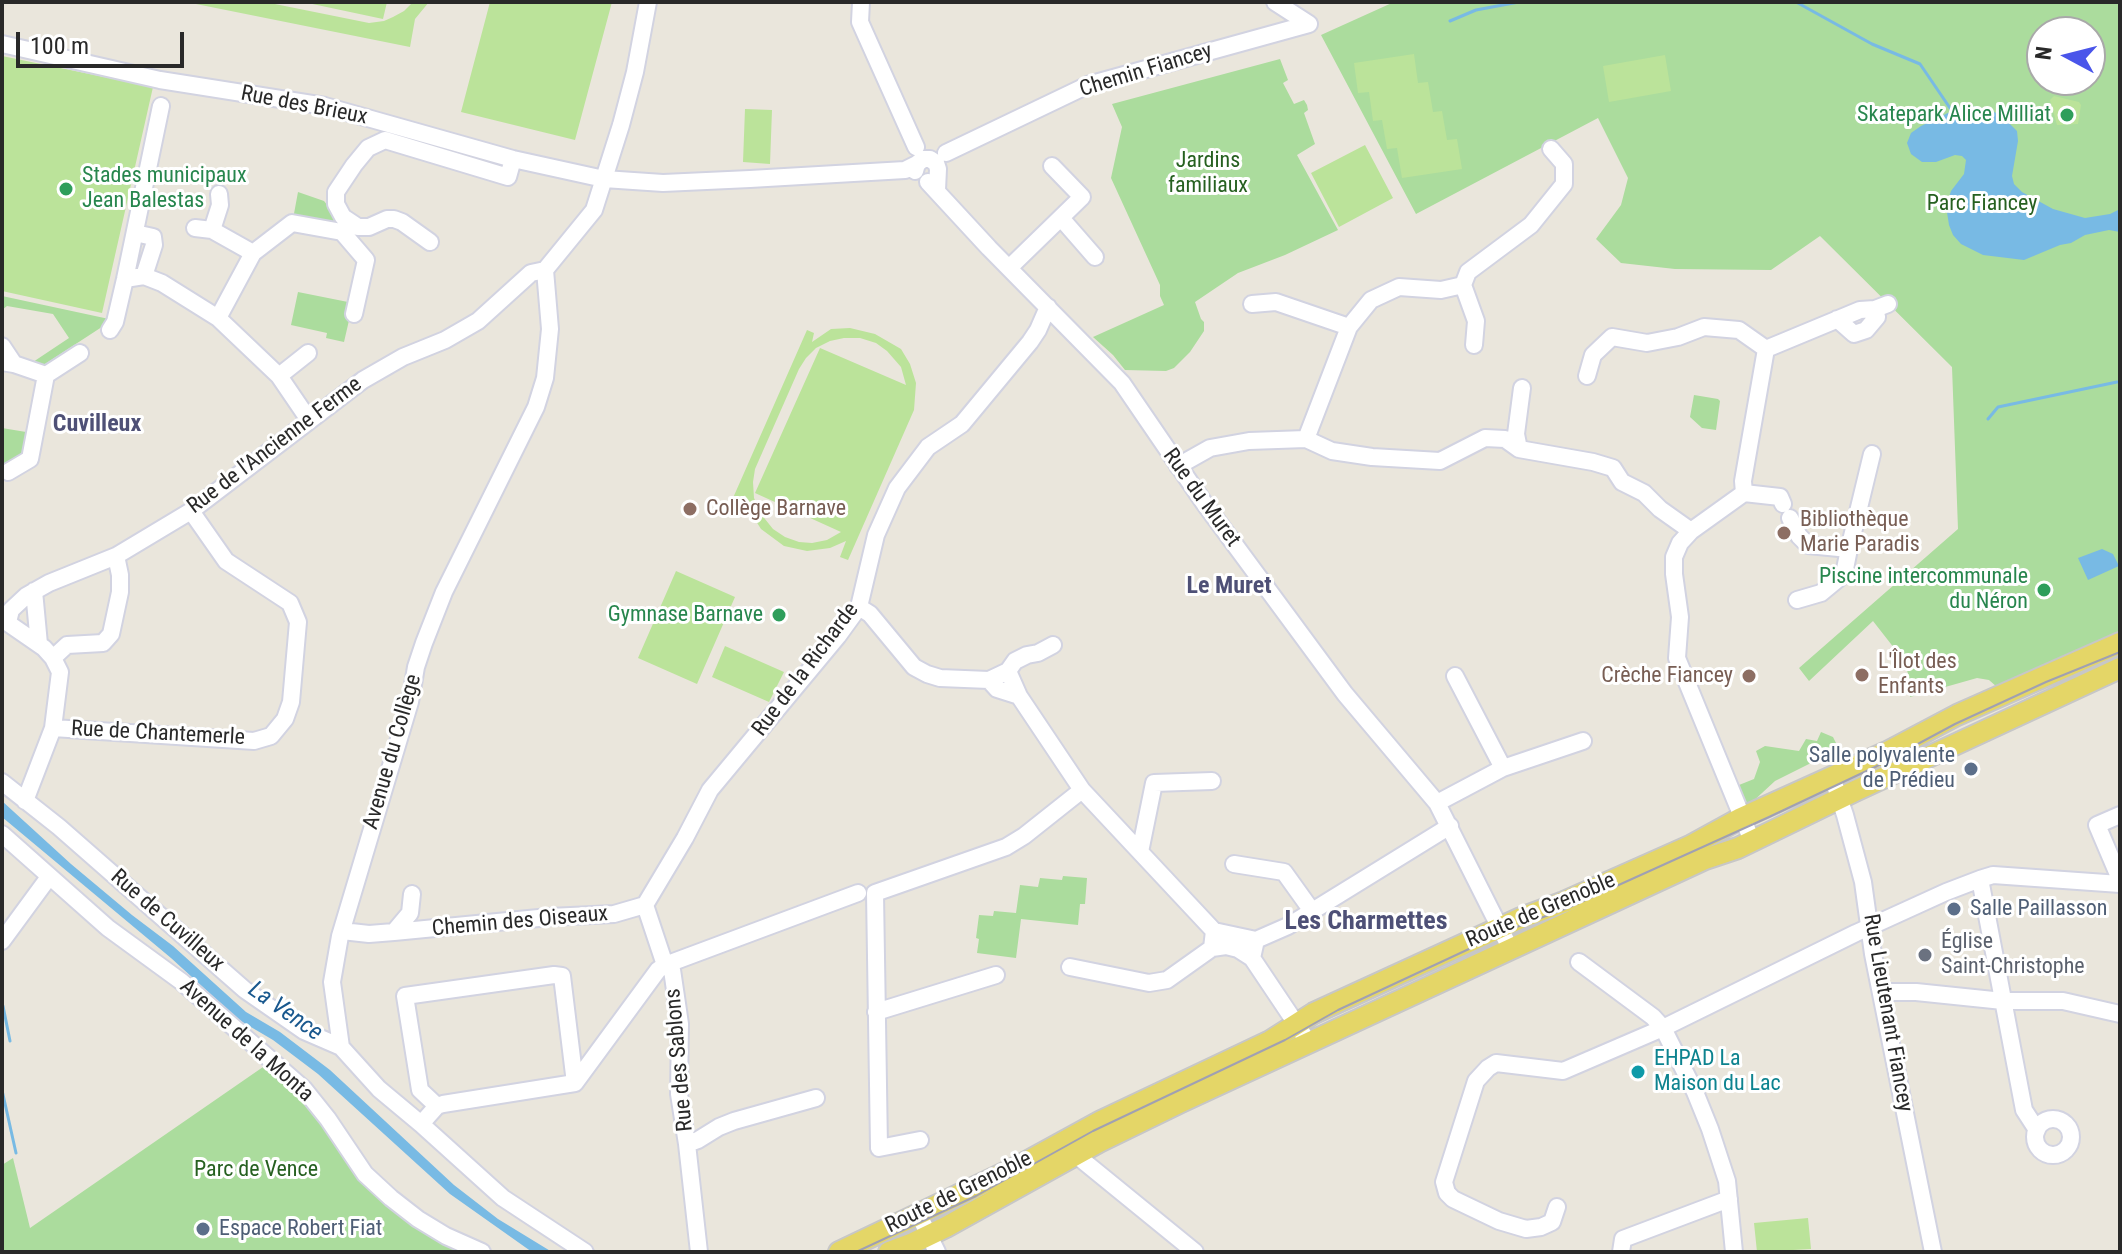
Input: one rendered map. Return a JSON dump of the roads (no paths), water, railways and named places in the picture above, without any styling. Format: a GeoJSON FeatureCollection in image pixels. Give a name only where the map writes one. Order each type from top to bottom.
{"type":"FeatureCollection","features":[{"type":"Feature","properties":{"kind":"main road","name":"Route de Grenoble"},"geometry":{"type":"LineString","coordinates":[[1303,1034],[1314,1013],[1501,927],[1690,846],[1741,818],[1887,752],[1957,715],[2120,643]]}},
{"type":"Feature","properties":{"kind":"main road","name":"Route de Grenoble"},"geometry":{"type":"LineString","coordinates":[[889,1252],[933,1244],[1076,1155],[1181,1102],[1303,1034],[1511,950],[2120,668]]}},
{"type":"Feature","properties":{"kind":"main road","name":"Route de Grenoble"},"geometry":{"type":"LineString","coordinates":[[839,1252],[1019,1166],[1101,1121],[1270,1041],[1303,1034]]}},
{"type":"Feature","properties":{"kind":"street"},"geometry":{"type":"LineString","coordinates":[[545,270],[594,210],[635,72],[648,2]]}},
{"type":"Feature","properties":{"kind":"street","name":"Rue du Muret"},"geometry":{"type":"LineString","coordinates":[[861,2],[860,22],[926,167],[1009,268],[1122,383],[1178,466],[1345,694],[1437,803],[1511,950]]}},
{"type":"Feature","properties":{"kind":"street","name":"Chemin Fiancey"},"geometry":{"type":"LineString","coordinates":[[926,167],[1088,85],[1309,24],[1275,2]]}},
{"type":"Feature","properties":{"kind":"street","name":"Rue des Brieux"},"geometry":{"type":"LineString","coordinates":[[2,44],[160,80],[325,106],[513,159],[604,179]]}},
{"type":"Feature","properties":{"kind":"street"},"geometry":{"type":"LineString","coordinates":[[110,330],[115,322],[125,279],[161,106]]}},
{"type":"Feature","properties":{"kind":"street"},"geometry":{"type":"LineString","coordinates":[[430,242],[394,219],[358,227],[343,217],[336,204],[336,192],[368,148],[385,140],[508,177],[513,159]]}},
{"type":"Feature","properties":{"kind":"street"},"geometry":{"type":"LineString","coordinates":[[1474,345],[1476,321],[1463,285],[1468,272],[1531,225],[1564,184],[1564,164],[1551,149]]}},
{"type":"Feature","properties":{"kind":"street"},"geometry":{"type":"LineString","coordinates":[[1009,268],[1082,197],[1052,166]]}},
{"type":"Feature","properties":{"kind":"street"},"geometry":{"type":"LineString","coordinates":[[604,179],[663,183],[926,167]]}},
{"type":"Feature","properties":{"kind":"street"},"geometry":{"type":"LineString","coordinates":[[219,194],[220,205],[204,229],[253,253]]}},
{"type":"Feature","properties":{"kind":"street"},"geometry":{"type":"LineString","coordinates":[[1061,218],[1095,257]]}},
{"type":"Feature","properties":{"kind":"street"},"geometry":{"type":"LineString","coordinates":[[218,318],[253,253],[292,223],[342,232],[366,260],[354,314]]}},
{"type":"Feature","properties":{"kind":"street"},"geometry":{"type":"LineString","coordinates":[[135,233],[153,237],[154,245],[144,276]]}},
{"type":"Feature","properties":{"kind":"street","name":"Rue de l'Ancienne Ferme"},"geometry":{"type":"LineString","coordinates":[[5,621],[11,610],[26,596],[49,583],[116,556],[191,511],[363,380],[478,321],[531,273],[545,270]]}},
{"type":"Feature","properties":{"kind":"street","name":"Avenue du Collège"},"geometry":{"type":"LineString","coordinates":[[341,1047],[332,982],[342,931],[410,702],[424,643],[444,592],[536,407],[545,378],[550,329],[545,270]]}},
{"type":"Feature","properties":{"kind":"street"},"geometry":{"type":"LineString","coordinates":[[125,279],[144,276],[162,283],[218,318],[279,376],[309,420]]}},
{"type":"Feature","properties":{"kind":"street"},"geometry":{"type":"LineString","coordinates":[[1306,439],[1349,327],[1371,300],[1399,287],[1441,290],[1463,285]]}},
{"type":"Feature","properties":{"kind":"street"},"geometry":{"type":"LineString","coordinates":[[1252,304],[1276,302],[1349,327]]}},
{"type":"Feature","properties":{"kind":"street"},"geometry":{"type":"LineString","coordinates":[[1766,349],[1860,310],[1882,306]]}},
{"type":"Feature","properties":{"kind":"street","name":"Rue de la Richarde"},"geometry":{"type":"LineString","coordinates":[[645,905],[710,790],[859,607],[876,535],[897,488],[928,447],[962,424],[1030,342],[1048,307]]}},
{"type":"Feature","properties":{"kind":"street"},"geometry":{"type":"LineString","coordinates":[[1587,376],[1593,355],[1612,337],[1647,343],[1678,337],[1704,327],[1739,330],[1766,349]]}},
{"type":"Feature","properties":{"kind":"street"},"geometry":{"type":"LineString","coordinates":[[1744,493],[1743,481],[1766,349]]}},
{"type":"Feature","properties":{"kind":"street"},"geometry":{"type":"LineString","coordinates":[[8,472],[30,459],[46,375],[80,353]]}},
{"type":"Feature","properties":{"kind":"street"},"geometry":{"type":"LineString","coordinates":[[279,376],[308,353]]}},
{"type":"Feature","properties":{"kind":"street"},"geometry":{"type":"LineString","coordinates":[[5,354],[46,375]]}},
{"type":"Feature","properties":{"kind":"street"},"geometry":{"type":"LineString","coordinates":[[1515,446],[1522,388]]}},
{"type":"Feature","properties":{"kind":"street"},"geometry":{"type":"LineString","coordinates":[[1178,466],[1210,448],[1249,441],[1306,439],[1332,451],[1440,461],[1485,438],[1505,439],[1515,446],[1613,468],[1622,482],[1644,493],[1691,531]]}},
{"type":"Feature","properties":{"kind":"street"},"geometry":{"type":"LineString","coordinates":[[1797,600],[1821,593],[1844,574],[1872,454]]}},
{"type":"Feature","properties":{"kind":"street"},"geometry":{"type":"LineString","coordinates":[[1752,841],[1677,658],[1680,617],[1674,557],[1680,543],[1691,531],[1744,493],[1780,497],[1799,536],[1808,545],[1849,549]]}},
{"type":"Feature","properties":{"kind":"street","name":"Rue de Chantemerle"},"geometry":{"type":"LineString","coordinates":[[53,728],[254,741],[271,736],[285,719],[291,702],[298,622],[290,603],[226,561],[191,511]]}},
{"type":"Feature","properties":{"kind":"street"},"geometry":{"type":"LineString","coordinates":[[53,658],[67,645],[103,643],[111,634],[120,592],[116,556]]}},
{"type":"Feature","properties":{"kind":"street"},"geometry":{"type":"LineString","coordinates":[[34,591],[39,644]]}},
{"type":"Feature","properties":{"kind":"street"},"geometry":{"type":"LineString","coordinates":[[859,607],[870,614],[914,667],[940,678],[989,680],[1008,671],[1015,661],[1053,645]]}},
{"type":"Feature","properties":{"kind":"street"},"geometry":{"type":"LineString","coordinates":[[5,621],[39,644],[53,658],[60,672],[53,728],[25,801]]}},
{"type":"Feature","properties":{"kind":"street"},"geometry":{"type":"LineString","coordinates":[[1008,671],[1019,696],[1082,790],[1214,931],[1256,940],[1288,926],[1450,826]]}},
{"type":"Feature","properties":{"kind":"street"},"geometry":{"type":"LineString","coordinates":[[1455,676],[1503,768]]}},
{"type":"Feature","properties":{"kind":"street"},"geometry":{"type":"LineString","coordinates":[[989,680],[997,689],[1019,696]]}},
{"type":"Feature","properties":{"kind":"street"},"geometry":{"type":"LineString","coordinates":[[1437,803],[1503,768],[1583,741]]}},
{"type":"Feature","properties":{"kind":"street","name":"Rue Lieutenant Fiancey"},"geometry":{"type":"LineString","coordinates":[[1839,774],[1847,794],[1873,954],[1933,1252]]}},
{"type":"Feature","properties":{"kind":"street"},"geometry":{"type":"LineString","coordinates":[[1140,852],[1154,783],[1212,781]]}},
{"type":"Feature","properties":{"kind":"street","name":"Rue de Cuvilleux"},"geometry":{"type":"LineString","coordinates":[[2,782],[59,827],[245,990],[304,1031],[341,1047]]}},
{"type":"Feature","properties":{"kind":"street"},"geometry":{"type":"LineString","coordinates":[[920,1140],[879,1148],[875,893],[1006,847],[1082,790]]}},
{"type":"Feature","properties":{"kind":"street"},"geometry":{"type":"LineString","coordinates":[[1557,1207],[1552,1222],[1526,1229],[1499,1221],[1453,1199],[1447,1193],[1444,1182],[1476,1081],[1488,1068],[1496,1063],[1563,1071],[1663,1028],[1946,892],[1993,875],[2120,881],[2097,825],[2120,815]]}},
{"type":"Feature","properties":{"kind":"street","name":"Avenue de la Monta"},"geometry":{"type":"LineString","coordinates":[[2,834],[108,928],[182,982],[304,1089],[365,1174],[391,1198],[446,1236],[482,1252]]}},
{"type":"Feature","properties":{"kind":"street"},"geometry":{"type":"LineString","coordinates":[[1234,864],[1284,872],[1312,911]]}},
{"type":"Feature","properties":{"kind":"street"},"geometry":{"type":"LineString","coordinates":[[2,941],[49,877]]}},
{"type":"Feature","properties":{"kind":"street"},"geometry":{"type":"LineString","coordinates":[[1980,879],[2024,1110],[2037,1130]]}},
{"type":"Feature","properties":{"kind":"street"},"geometry":{"type":"LineString","coordinates":[[645,905],[668,964],[858,893]]}},
{"type":"Feature","properties":{"kind":"street","name":"Chemin des Oiseaux"},"geometry":{"type":"LineString","coordinates":[[394,932],[410,913],[412,894]]}},
{"type":"Feature","properties":{"kind":"street","name":"Chemin des Oiseaux"},"geometry":{"type":"LineString","coordinates":[[342,931],[369,934],[614,914],[645,905]]}},
{"type":"Feature","properties":{"kind":"street"},"geometry":{"type":"LineString","coordinates":[[1212,948],[1214,931]]}},
{"type":"Feature","properties":{"kind":"street"},"geometry":{"type":"LineString","coordinates":[[1252,958],[1256,940]]}},
{"type":"Feature","properties":{"kind":"street"},"geometry":{"type":"LineString","coordinates":[[1070,967],[1149,983],[1167,980],[1212,948],[1226,946],[1238,949],[1252,958],[1303,1034]]}},
{"type":"Feature","properties":{"kind":"street"},"geometry":{"type":"LineString","coordinates":[[1579,962],[1653,1017],[1663,1028],[1695,1092],[1727,1181],[1734,1252]]}},
{"type":"Feature","properties":{"kind":"street","name":"Rue des Sablons"},"geometry":{"type":"LineString","coordinates":[[575,1083],[658,970],[668,964],[680,1024],[679,1094],[699,1252]]}},
{"type":"Feature","properties":{"kind":"street"},"geometry":{"type":"LineString","coordinates":[[876,1012],[996,975]]}},
{"type":"Feature","properties":{"kind":"street"},"geometry":{"type":"LineString","coordinates":[[421,1124],[437,1106],[443,1104],[575,1083],[562,976],[405,996],[420,1090],[437,1106]]}},
{"type":"Feature","properties":{"kind":"street"},"geometry":{"type":"LineString","coordinates":[[1881,992],[1916,992],[2003,1001],[2063,1001],[2120,1014]]}},
{"type":"Feature","properties":{"kind":"street"},"geometry":{"type":"LineString","coordinates":[[341,1047],[379,1089],[503,1198],[585,1252]]}},
{"type":"Feature","properties":{"kind":"street"},"geometry":{"type":"LineString","coordinates":[[687,1144],[734,1121],[816,1098]]}},
{"type":"Feature","properties":{"kind":"street"},"geometry":{"type":"LineString","coordinates":[[1076,1155],[1195,1252]]}},
{"type":"Feature","properties":{"kind":"street"},"geometry":{"type":"LineString","coordinates":[[1621,1252],[1623,1239],[1729,1199]]}},
{"type":"Feature","properties":{"kind":"street"},"geometry":{"type":"LineString","coordinates":[[918,1213],[933,1244]]}},
{"type":"Feature","properties":{"kind":"water"},"geometry":{"type":"Polygon","coordinates":[[[1966,106],[1991,110],[2017,131],[2012,176],[2014,184],[2022,192],[2053,209],[2085,218],[2120,209],[2120,232],[2109,230],[2085,235],[2024,260],[1983,255],[1961,244],[1949,225],[1946,206],[1951,191],[1964,174],[1966,160],[1955,155],[1936,162],[1922,162],[1911,154],[1907,143],[1911,133],[1921,126],[1966,106]]]}},
{"type":"Feature","properties":{"kind":"water"},"geometry":{"type":"Polygon","coordinates":[[[2102,549],[2113,554],[2119,566],[2088,580],[2078,558],[2102,549]]]}},
{"type":"Feature","properties":{"kind":"water"},"geometry":{"type":"Polygon","coordinates":[[[2,801],[71,864],[173,946],[246,1012],[280,1032],[330,1070],[454,1185],[498,1219],[552,1252],[532,1252],[450,1194],[318,1074],[273,1040],[239,1020],[171,958],[2,817],[2,801]]]}},
{"type":"Feature","properties":{"kind":"waterway"},"geometry":{"type":"LineString","coordinates":[[1450,21],[1476,10],[1519,2]]}},
{"type":"Feature","properties":{"kind":"waterway"},"geometry":{"type":"LineString","coordinates":[[1796,2],[1872,44],[1920,64],[1952,111]]}},
{"type":"Feature","properties":{"kind":"waterway"},"geometry":{"type":"LineString","coordinates":[[1988,419],[1998,407],[2117,382]]}},
{"type":"Feature","properties":{"kind":"waterway"},"geometry":{"type":"LineString","coordinates":[[3,1006],[10,1041]]}},
{"type":"Feature","properties":{"kind":"waterway"},"geometry":{"type":"LineString","coordinates":[[2,1090],[16,1153]]}},
{"type":"Feature","properties":{"kind":"tram line"},"geometry":{"type":"LineString","coordinates":[[856,1252],[976,1196],[1093,1131],[1285,1040],[1338,1010],[1514,928],[1570,907],[1769,817],[1875,767],[1955,724],[2120,652]]}},
{"type":"Feature","properties":{"kind":"place","name":"Skatepark Alice Milliat"},"geometry":{"type":"Point","coordinates":[2067,115]}},
{"type":"Feature","properties":{"kind":"place","name":"Stades municipaux Jean Balestas"},"geometry":{"type":"Point","coordinates":[66,189]}},
{"type":"Feature","properties":{"kind":"place","name":"Collège Barnave"},"geometry":{"type":"Point","coordinates":[690,509]}},
{"type":"Feature","properties":{"kind":"place","name":"Bibliothèque Marie Paradis"},"geometry":{"type":"Point","coordinates":[1784,533]}},
{"type":"Feature","properties":{"kind":"place","name":"Piscine intercommunale du Néron"},"geometry":{"type":"Point","coordinates":[2044,590]}},
{"type":"Feature","properties":{"kind":"place","name":"Gymnase Barnave"},"geometry":{"type":"Point","coordinates":[779,615]}},
{"type":"Feature","properties":{"kind":"place","name":"L'Îlot des Enfants"},"geometry":{"type":"Point","coordinates":[1862,675]}},
{"type":"Feature","properties":{"kind":"place","name":"Crèche Fiancey"},"geometry":{"type":"Point","coordinates":[1749,676]}},
{"type":"Feature","properties":{"kind":"place","name":"Salle polyvalente de Prédieu"},"geometry":{"type":"Point","coordinates":[1971,769]}},
{"type":"Feature","properties":{"kind":"place","name":"Salle Paillasson"},"geometry":{"type":"Point","coordinates":[1954,909]}},
{"type":"Feature","properties":{"kind":"place","name":"Église Saint-Christophe"},"geometry":{"type":"Point","coordinates":[1925,955]}},
{"type":"Feature","properties":{"kind":"place","name":"EHPAD La Maison du Lac"},"geometry":{"type":"Point","coordinates":[1638,1072]}},
{"type":"Feature","properties":{"kind":"place","name":"Espace Robert Fiat"},"geometry":{"type":"Point","coordinates":[203,1229]}},
{"type":"Feature","properties":{"kind":"district","name":"Cuvilleux"},"geometry":{"type":"Point","coordinates":[97,425]}},
{"type":"Feature","properties":{"kind":"district","name":"Le Muret"},"geometry":{"type":"Point","coordinates":[1229,587]}},
{"type":"Feature","properties":{"kind":"district","name":"Les Charmettes"},"geometry":{"type":"Point","coordinates":[1366,922]}},
{"type":"Feature","properties":{"kind":"park label","name":"Jardins familiaux"},"geometry":{"type":"Point","coordinates":[1208,174]}},
{"type":"Feature","properties":{"kind":"park label","name":"Parc Fiancey"},"geometry":{"type":"Point","coordinates":[1982,204]}},
{"type":"Feature","properties":{"kind":"park label","name":"Parc de Vence"},"geometry":{"type":"Point","coordinates":[256,1170]}},
{"type":"Feature","properties":{"kind":"water label","name":"La Vence"},"geometry":{"type":"Point","coordinates":[285,1012]}}]}
